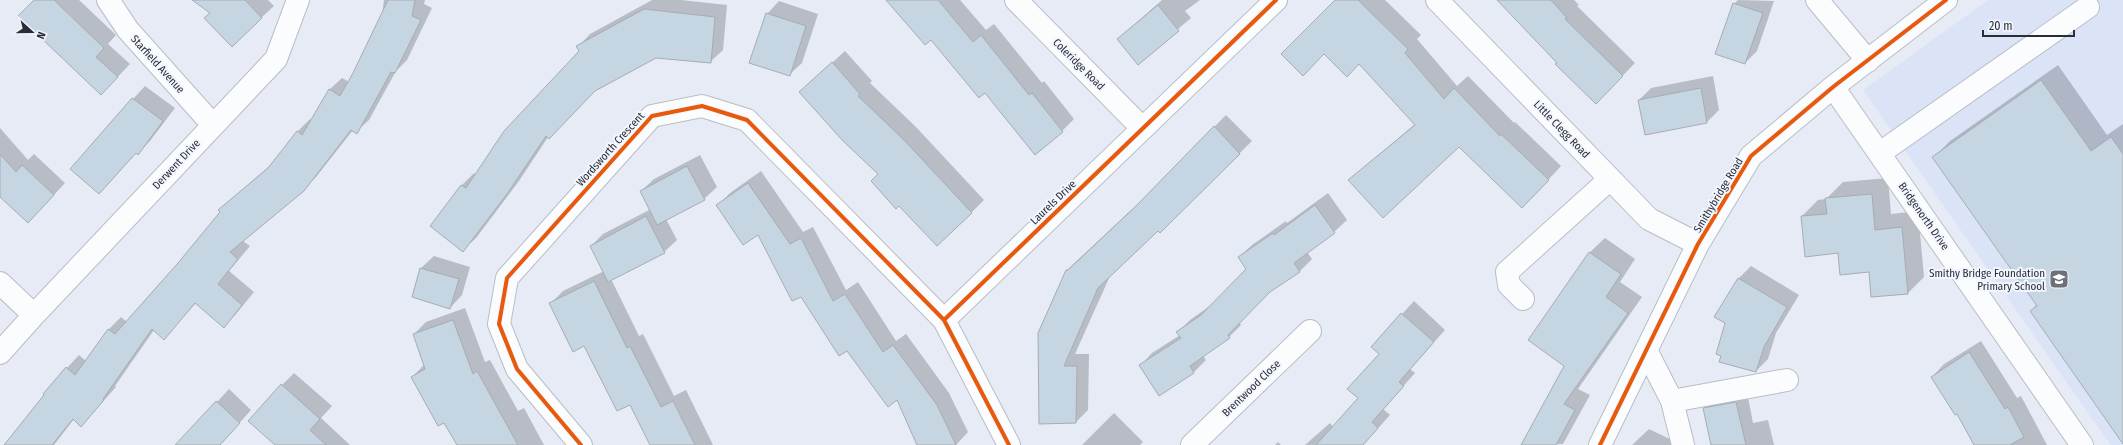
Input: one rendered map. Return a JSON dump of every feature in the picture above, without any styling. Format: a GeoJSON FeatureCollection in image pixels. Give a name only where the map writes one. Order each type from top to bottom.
{"type":"FeatureCollection","features":[{"type":"Feature","properties":{"kind":"street","name":"Starfield Avenue"},"geometry":{"type":"LineString","coordinates":[[108,0],[128,30],[212,125]]}},
{"type":"Feature","properties":{"kind":"street","name":"Derwent Drive"},"geometry":{"type":"LineString","coordinates":[[0,352],[212,125],[276,59],[298,0]]}},
{"type":"Feature","properties":{"kind":"street","name":"Coleridge Road"},"geometry":{"type":"LineString","coordinates":[[1016,0],[1142,128]]}},
{"type":"Feature","properties":{"kind":"street","name":"Laurels Drive"},"geometry":{"type":"LineString","coordinates":[[944,320],[1276,0]]}},
{"type":"Feature","properties":{"kind":"street","name":"Little Clegg Road"},"geometry":{"type":"LineString","coordinates":[[1437,0],[1649,219],[1698,244]]}},
{"type":"Feature","properties":{"kind":"street"},"geometry":{"type":"LineString","coordinates":[[1817,0],[1868,61]]}},
{"type":"Feature","properties":{"kind":"street","name":"Smithybridge Road"},"geometry":{"type":"LineString","coordinates":[[1600,445],[1647,352],[1698,244],[1751,156],[1833,87],[1946,0]]}},
{"type":"Feature","properties":{"kind":"street"},"geometry":{"type":"LineString","coordinates":[[1880,153],[2088,7]]}},
{"type":"Feature","properties":{"kind":"street","name":"Bridgenorth Drive"},"geometry":{"type":"LineString","coordinates":[[1833,87],[2082,445]]}},
{"type":"Feature","properties":{"kind":"street","name":"Wordsworth Crescent"},"geometry":{"type":"LineString","coordinates":[[581,445],[517,369],[499,324],[507,278],[652,116],[702,106],[747,120],[944,320]]}},
{"type":"Feature","properties":{"kind":"street"},"geometry":{"type":"LineString","coordinates":[[1522,299],[1510,285],[1507,272],[1610,179]]}},
{"type":"Feature","properties":{"kind":"street"},"geometry":{"type":"LineString","coordinates":[[0,283],[34,315]]}},
{"type":"Feature","properties":{"kind":"street"},"geometry":{"type":"LineString","coordinates":[[944,320],[1010,445]]}},
{"type":"Feature","properties":{"kind":"street","name":"Brentwood Close"},"geometry":{"type":"LineString","coordinates":[[1192,445],[1310,331]]}},
{"type":"Feature","properties":{"kind":"street"},"geometry":{"type":"LineString","coordinates":[[1647,352],[1672,401],[1683,445]]}},
{"type":"Feature","properties":{"kind":"street"},"geometry":{"type":"LineString","coordinates":[[1672,401],[1788,380]]}},
{"type":"Feature","properties":{"kind":"shaded area","name":"Smithy Bridge Foundation Primary School"},"geometry":{"type":"Polygon","coordinates":[[[1988,0],[2123,0],[2123,445],[2111,445],[1863,90],[1988,0]]]}},
{"type":"Feature","properties":{"kind":"building"},"geometry":{"type":"Polygon","coordinates":[[[34,0],[54,0],[104,48],[96,57],[118,77],[101,95],[18,16],[34,0]]]}},
{"type":"Feature","properties":{"kind":"building"},"geometry":{"type":"Polygon","coordinates":[[[192,0],[245,0],[262,18],[232,47],[204,18],[210,13],[192,0]]]}},
{"type":"Feature","properties":{"kind":"building"},"geometry":{"type":"Polygon","coordinates":[[[388,0],[415,0],[412,16],[421,20],[395,73],[391,72],[357,134],[351,130],[304,191],[230,252],[238,259],[218,284],[242,305],[224,328],[195,303],[164,340],[152,329],[103,399],[104,400],[81,427],[73,419],[52,445],[4,445],[44,395],[43,394],[66,367],[75,375],[108,329],[115,334],[178,263],[220,212],[218,210],[268,168],[297,131],[302,135],[329,89],[340,96],[353,73],[388,0]]]}},
{"type":"Feature","properties":{"kind":"building"},"geometry":{"type":"Polygon","coordinates":[[[886,0],[938,0],[973,42],[981,35],[1029,95],[1032,93],[1063,132],[1035,155],[985,93],[979,98],[931,40],[925,45],[886,0]]]}},
{"type":"Feature","properties":{"kind":"building"},"geometry":{"type":"Polygon","coordinates":[[[1335,0],[1358,0],[1408,49],[1405,53],[1444,99],[1454,88],[1500,136],[1501,134],[1549,180],[1522,208],[1459,147],[1383,218],[1348,180],[1415,125],[1359,64],[1347,77],[1324,54],[1303,76],[1281,54],[1335,0]]]}},
{"type":"Feature","properties":{"kind":"building"},"geometry":{"type":"Polygon","coordinates":[[[1497,0],[1551,0],[1567,18],[1565,19],[1623,76],[1596,104],[1555,64],[1557,63],[1497,0]]]}},
{"type":"Feature","properties":{"kind":"building"},"geometry":{"type":"Polygon","coordinates":[[[1733,3],[1763,13],[1745,64],[1715,54],[1733,3]]]}},
{"type":"Feature","properties":{"kind":"building"},"geometry":{"type":"Polygon","coordinates":[[[1158,5],[1179,31],[1138,65],[1117,39],[1158,5]]]}},
{"type":"Feature","properties":{"kind":"building"},"geometry":{"type":"Polygon","coordinates":[[[644,9],[715,17],[711,63],[656,58],[595,91],[549,139],[546,136],[507,194],[463,252],[430,226],[461,185],[466,188],[504,131],[579,51],[576,46],[644,9]]]}},
{"type":"Feature","properties":{"kind":"building"},"geometry":{"type":"Polygon","coordinates":[[[766,13],[806,26],[790,76],[749,63],[766,13]]]}},
{"type":"Feature","properties":{"kind":"building"},"geometry":{"type":"Polygon","coordinates":[[[832,62],[860,94],[858,96],[904,140],[972,213],[937,246],[899,206],[896,209],[871,181],[878,174],[843,141],[799,92],[832,62]]]}},
{"type":"Feature","properties":{"kind":"building"},"geometry":{"type":"Polygon","coordinates":[[[2041,80],[2091,151],[2111,137],[2123,154],[2123,444],[2030,311],[2037,306],[1932,157],[2041,80]]]}},
{"type":"Feature","properties":{"kind":"building"},"geometry":{"type":"Polygon","coordinates":[[[1701,88],[1707,123],[1645,135],[1638,100],[1701,88]]]}},
{"type":"Feature","properties":{"kind":"building"},"geometry":{"type":"Polygon","coordinates":[[[132,98],[163,121],[138,155],[136,153],[99,194],[70,169],[132,98]]]}},
{"type":"Feature","properties":{"kind":"building"},"geometry":{"type":"Polygon","coordinates":[[[1214,126],[1240,154],[1160,233],[1158,231],[1098,288],[1064,366],[1077,366],[1076,423],[1039,424],[1038,333],[1066,270],[1068,270],[1135,207],[1214,126]]]}},
{"type":"Feature","properties":{"kind":"building"},"geometry":{"type":"Polygon","coordinates":[[[0,154],[16,172],[22,165],[54,195],[28,223],[0,197],[0,154]]]}},
{"type":"Feature","properties":{"kind":"building"},"geometry":{"type":"Polygon","coordinates":[[[687,166],[705,200],[657,225],[640,191],[687,166]]]}},
{"type":"Feature","properties":{"kind":"building"},"geometry":{"type":"Polygon","coordinates":[[[748,183],[790,244],[801,238],[833,301],[845,294],[883,352],[893,345],[937,405],[956,445],[917,445],[897,400],[888,407],[847,351],[839,356],[801,297],[792,301],[758,235],[743,245],[716,205],[748,183]]]}},
{"type":"Feature","properties":{"kind":"building"},"geometry":{"type":"Polygon","coordinates":[[[1872,194],[1875,230],[1902,227],[1908,294],[1871,297],[1869,272],[1840,275],[1838,253],[1805,257],[1801,216],[1827,214],[1825,198],[1872,194]]]}},
{"type":"Feature","properties":{"kind":"building"},"geometry":{"type":"Polygon","coordinates":[[[1315,205],[1335,233],[1294,263],[1300,272],[1270,292],[1228,335],[1230,338],[1190,366],[1194,373],[1159,396],[1139,365],[1181,338],[1176,332],[1201,315],[1246,269],[1238,257],[1273,233],[1274,235],[1315,205]]]}},
{"type":"Feature","properties":{"kind":"building"},"geometry":{"type":"Polygon","coordinates":[[[646,216],[665,253],[608,282],[590,246],[646,216]]]}},
{"type":"Feature","properties":{"kind":"building"},"geometry":{"type":"Polygon","coordinates":[[[1589,252],[1621,274],[1606,297],[1628,313],[1564,404],[1575,410],[1556,445],[1521,445],[1564,366],[1528,340],[1589,252]]]}},
{"type":"Feature","properties":{"kind":"building"},"geometry":{"type":"Polygon","coordinates":[[[420,268],[459,279],[450,309],[412,297],[420,268]]]}},
{"type":"Feature","properties":{"kind":"building"},"geometry":{"type":"Polygon","coordinates":[[[1738,278],[1787,307],[1764,347],[1756,372],[1719,362],[1721,356],[1716,354],[1725,323],[1714,317],[1738,278]]]}},
{"type":"Feature","properties":{"kind":"building"},"geometry":{"type":"Polygon","coordinates":[[[594,281],[627,348],[630,346],[661,407],[673,401],[695,445],[650,445],[630,405],[617,411],[584,346],[573,352],[549,303],[594,281]]]}},
{"type":"Feature","properties":{"kind":"building"},"geometry":{"type":"Polygon","coordinates":[[[1401,313],[1434,342],[1399,382],[1404,386],[1372,422],[1378,428],[1363,445],[1316,445],[1358,398],[1347,389],[1379,354],[1371,347],[1401,313]]]}},
{"type":"Feature","properties":{"kind":"building"},"geometry":{"type":"Polygon","coordinates":[[[453,320],[473,374],[477,371],[518,445],[457,445],[444,423],[438,426],[411,377],[425,369],[413,334],[453,320]]]}},
{"type":"Feature","properties":{"kind":"building"},"geometry":{"type":"Polygon","coordinates":[[[1969,352],[2005,409],[2008,407],[2024,437],[2010,445],[1974,445],[1957,414],[1955,415],[1931,377],[1969,352]]]}},
{"type":"Feature","properties":{"kind":"building"},"geometry":{"type":"Polygon","coordinates":[[[281,384],[320,419],[310,430],[326,445],[275,445],[248,421],[281,384]]]}},
{"type":"Feature","properties":{"kind":"building"},"geometry":{"type":"Polygon","coordinates":[[[216,401],[240,423],[220,445],[175,445],[216,401]]]}},
{"type":"Feature","properties":{"kind":"building"},"geometry":{"type":"Polygon","coordinates":[[[1736,402],[1746,445],[1711,445],[1703,408],[1736,402]]]}},
{"type":"Feature","properties":{"kind":"cycle path"},"geometry":{"type":"LineString","coordinates":[[1009,445],[944,320],[1276,0]]}},
{"type":"Feature","properties":{"kind":"cycle path"},"geometry":{"type":"LineString","coordinates":[[1600,445],[1698,244],[1751,156],[1833,87],[1946,0]]}},
{"type":"Feature","properties":{"kind":"cycle path"},"geometry":{"type":"LineString","coordinates":[[581,445],[517,369],[499,324],[507,278],[652,116],[702,106],[747,120],[944,320]]}},
{"type":"Feature","properties":{"kind":"place","name":"Smithy Bridge Foundation Primary School"},"geometry":{"type":"Point","coordinates":[2059,279]}}]}
